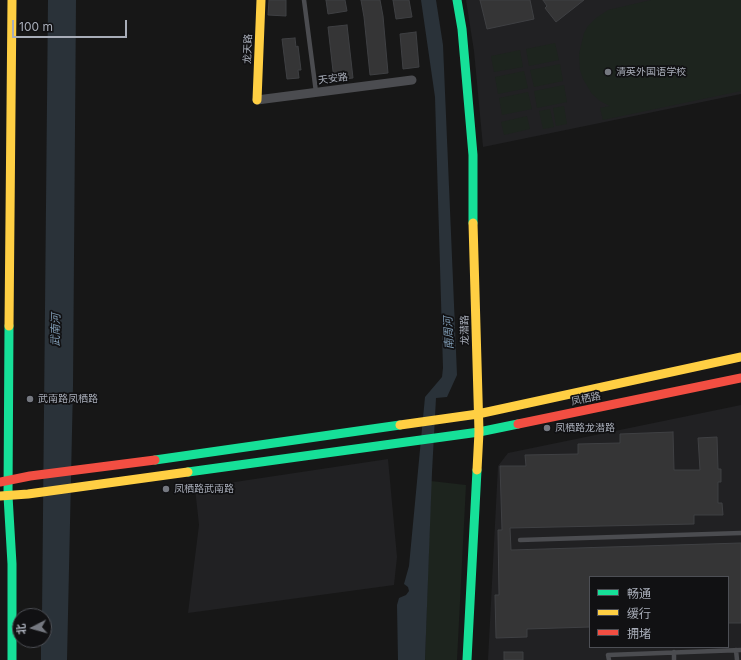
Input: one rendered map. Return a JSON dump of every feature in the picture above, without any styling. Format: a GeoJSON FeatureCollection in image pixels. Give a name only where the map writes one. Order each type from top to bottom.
{"type":"FeatureCollection","features":[{"type":"Feature","properties":{"kind":"main road"},"geometry":{"type":"LineString","coordinates":[[12,0],[4,481],[4,496],[12,564],[12,660]]}},
{"type":"Feature","properties":{"kind":"main road","name":"龙天路"},"geometry":{"type":"LineString","coordinates":[[256,100],[261,0]]}},
{"type":"Feature","properties":{"kind":"main road","name":"龙潜路"},"geometry":{"type":"LineString","coordinates":[[457,0],[462,29],[473,155],[473,222],[479,432],[467,660]]}},
{"type":"Feature","properties":{"kind":"main road","name":"凤栖路"},"geometry":{"type":"LineString","coordinates":[[4,481],[30,476],[478,414],[741,357]]}},
{"type":"Feature","properties":{"kind":"main road","name":"凤栖路"},"geometry":{"type":"LineString","coordinates":[[4,496],[81,487],[479,432],[741,378]]}},
{"type":"Feature","properties":{"kind":"street","name":"天安路"},"geometry":{"type":"LineString","coordinates":[[256,100],[412,80]]}},
{"type":"Feature","properties":{"kind":"lane"},"geometry":{"type":"LineString","coordinates":[[304,0],[316,92]]}},
{"type":"Feature","properties":{"kind":"lane"},"geometry":{"type":"LineString","coordinates":[[520,540],[741,533]]}},
{"type":"Feature","properties":{"kind":"lane"},"geometry":{"type":"LineString","coordinates":[[609,660],[608,655],[739,650],[737,660]]}},
{"type":"Feature","properties":{"kind":"lane"},"geometry":{"type":"LineString","coordinates":[[674,652],[674,660]]}},
{"type":"Feature","properties":{"kind":"shaded area","name":"清英外国语学校"},"geometry":{"type":"Polygon","coordinates":[[[466,0],[741,0],[741,94],[483,147],[474,51],[466,0]]]}},
{"type":"Feature","properties":{"kind":"shaded area"},"geometry":{"type":"Polygon","coordinates":[[[651,0],[741,0],[741,91],[603,120],[600,108],[610,106],[600,101],[592,94],[583,79],[580,70],[579,54],[584,33],[588,26],[596,18],[608,10],[651,0]]]}},
{"type":"Feature","properties":{"kind":"shaded area"},"geometry":{"type":"Polygon","coordinates":[[[555,43],[559,60],[529,66],[526,49],[555,43]]]}},
{"type":"Feature","properties":{"kind":"shaded area"},"geometry":{"type":"Polygon","coordinates":[[[520,50],[523,67],[494,72],[491,56],[520,50]]]}},
{"type":"Feature","properties":{"kind":"shaded area"},"geometry":{"type":"Polygon","coordinates":[[[560,64],[563,81],[534,87],[530,70],[560,64]]]}},
{"type":"Feature","properties":{"kind":"shaded area"},"geometry":{"type":"Polygon","coordinates":[[[524,71],[528,88],[498,94],[495,77],[524,71]]]}},
{"type":"Feature","properties":{"kind":"shaded area"},"geometry":{"type":"Polygon","coordinates":[[[564,85],[567,102],[537,108],[534,91],[564,85]]]}},
{"type":"Feature","properties":{"kind":"shaded area"},"geometry":{"type":"Polygon","coordinates":[[[528,92],[532,109],[502,115],[499,98],[528,92]]]}},
{"type":"Feature","properties":{"kind":"shaded area"},"geometry":{"type":"Polygon","coordinates":[[[564,106],[567,124],[556,126],[553,108],[564,106]]]}},
{"type":"Feature","properties":{"kind":"shaded area"},"geometry":{"type":"Polygon","coordinates":[[[550,109],[554,127],[543,129],[539,111],[550,109]]]}},
{"type":"Feature","properties":{"kind":"shaded area"},"geometry":{"type":"Polygon","coordinates":[[[527,116],[530,129],[504,135],[501,122],[527,116]]]}},
{"type":"Feature","properties":{"kind":"shaded area"},"geometry":{"type":"Polygon","coordinates":[[[741,405],[741,660],[488,660],[498,466],[508,453],[741,405]]]}},
{"type":"Feature","properties":{"kind":"shaded area"},"geometry":{"type":"Polygon","coordinates":[[[388,459],[397,557],[394,585],[188,613],[199,525],[195,488],[388,459]]]}},
{"type":"Feature","properties":{"kind":"shaded area"},"geometry":{"type":"Polygon","coordinates":[[[431,481],[466,485],[457,660],[425,660],[431,481]]]}},
{"type":"Feature","properties":{"kind":"water","name":"武南河"},"geometry":{"type":"Polygon","coordinates":[[[48,0],[76,0],[73,386],[67,660],[41,660],[41,648],[52,648],[52,608],[42,608],[48,0]]]}},
{"type":"Feature","properties":{"kind":"water","name":"南周河"},"geometry":{"type":"Polygon","coordinates":[[[421,0],[436,0],[443,45],[457,375],[447,397],[436,398],[425,660],[398,660],[397,605],[399,598],[406,595],[409,591],[408,587],[404,584],[409,566],[425,397],[442,377],[443,368],[435,97],[421,0]]]}},
{"type":"Feature","properties":{"kind":"building"},"geometry":{"type":"Polygon","coordinates":[[[269,0],[286,0],[286,16],[268,15],[269,0]]]}},
{"type":"Feature","properties":{"kind":"building"},"geometry":{"type":"Polygon","coordinates":[[[326,0],[345,0],[347,11],[328,14],[326,0]]]}},
{"type":"Feature","properties":{"kind":"building"},"geometry":{"type":"Polygon","coordinates":[[[361,0],[380,0],[383,16],[388,73],[370,75],[361,0]]]}},
{"type":"Feature","properties":{"kind":"building"},"geometry":{"type":"Polygon","coordinates":[[[393,0],[409,0],[412,17],[396,19],[393,0]]]}},
{"type":"Feature","properties":{"kind":"building"},"geometry":{"type":"Polygon","coordinates":[[[480,0],[530,0],[534,19],[487,29],[480,0]]]}},
{"type":"Feature","properties":{"kind":"building"},"geometry":{"type":"Polygon","coordinates":[[[543,0],[584,0],[556,22],[545,8],[547,6],[543,0]]]}},
{"type":"Feature","properties":{"kind":"building"},"geometry":{"type":"Polygon","coordinates":[[[347,25],[353,78],[334,80],[328,27],[347,25]]]}},
{"type":"Feature","properties":{"kind":"building"},"geometry":{"type":"Polygon","coordinates":[[[416,32],[419,67],[403,69],[400,34],[416,32]]]}},
{"type":"Feature","properties":{"kind":"building"},"geometry":{"type":"Polygon","coordinates":[[[295,38],[296,47],[298,46],[301,70],[298,70],[299,78],[287,79],[282,39],[295,38]]]}},
{"type":"Feature","properties":{"kind":"building"},"geometry":{"type":"Polygon","coordinates":[[[673,432],[674,470],[700,470],[698,438],[717,437],[718,469],[721,469],[721,482],[718,482],[718,503],[722,503],[723,515],[694,515],[694,524],[510,528],[511,550],[741,543],[741,623],[729,623],[729,576],[589,576],[589,627],[527,629],[527,637],[496,638],[495,595],[499,595],[498,530],[502,530],[500,466],[526,466],[525,455],[578,454],[578,444],[620,443],[620,434],[673,432]]]}},
{"type":"Feature","properties":{"kind":"building"},"geometry":{"type":"Polygon","coordinates":[[[504,652],[523,652],[523,660],[504,660],[504,652]]]}},
{"type":"Feature","properties":{"kind":"traffic: fast"},"geometry":{"type":"LineString","coordinates":[[457,0],[462,29],[473,155],[473,223]]}},
{"type":"Feature","properties":{"kind":"traffic: fast"},"geometry":{"type":"LineString","coordinates":[[9,326],[8,496],[12,564],[12,660]]}},
{"type":"Feature","properties":{"kind":"traffic: fast"},"geometry":{"type":"LineString","coordinates":[[188,472],[479,432],[518,424]]}},
{"type":"Feature","properties":{"kind":"traffic: fast"},"geometry":{"type":"LineString","coordinates":[[155,460],[400,425]]}},
{"type":"Feature","properties":{"kind":"traffic: fast"},"geometry":{"type":"LineString","coordinates":[[467,660],[477,470]]}},
{"type":"Feature","properties":{"kind":"traffic: slow"},"geometry":{"type":"LineString","coordinates":[[9,326],[12,0]]}},
{"type":"Feature","properties":{"kind":"traffic: slow"},"geometry":{"type":"LineString","coordinates":[[257,100],[261,0]]}},
{"type":"Feature","properties":{"kind":"traffic: slow"},"geometry":{"type":"LineString","coordinates":[[473,223],[479,432],[477,470]]}},
{"type":"Feature","properties":{"kind":"traffic: slow"},"geometry":{"type":"LineString","coordinates":[[400,425],[478,414],[741,357]]}},
{"type":"Feature","properties":{"kind":"traffic: slow"},"geometry":{"type":"LineString","coordinates":[[0,496],[28,494],[188,472]]}},
{"type":"Feature","properties":{"kind":"traffic: jam"},"geometry":{"type":"LineString","coordinates":[[518,424],[741,378]]}},
{"type":"Feature","properties":{"kind":"traffic: jam"},"geometry":{"type":"LineString","coordinates":[[0,482],[30,476],[155,460]]}},
{"type":"Feature","properties":{"kind":"place","name":"清英外国语学校"},"geometry":{"type":"Point","coordinates":[608,72]}},
{"type":"Feature","properties":{"kind":"place","name":"武南路凤栖路"},"geometry":{"type":"Point","coordinates":[30,399]}},
{"type":"Feature","properties":{"kind":"place","name":"凤栖路龙潜路"},"geometry":{"type":"Point","coordinates":[547,428]}},
{"type":"Feature","properties":{"kind":"place","name":"凤栖路武南路"},"geometry":{"type":"Point","coordinates":[166,489]}}]}
